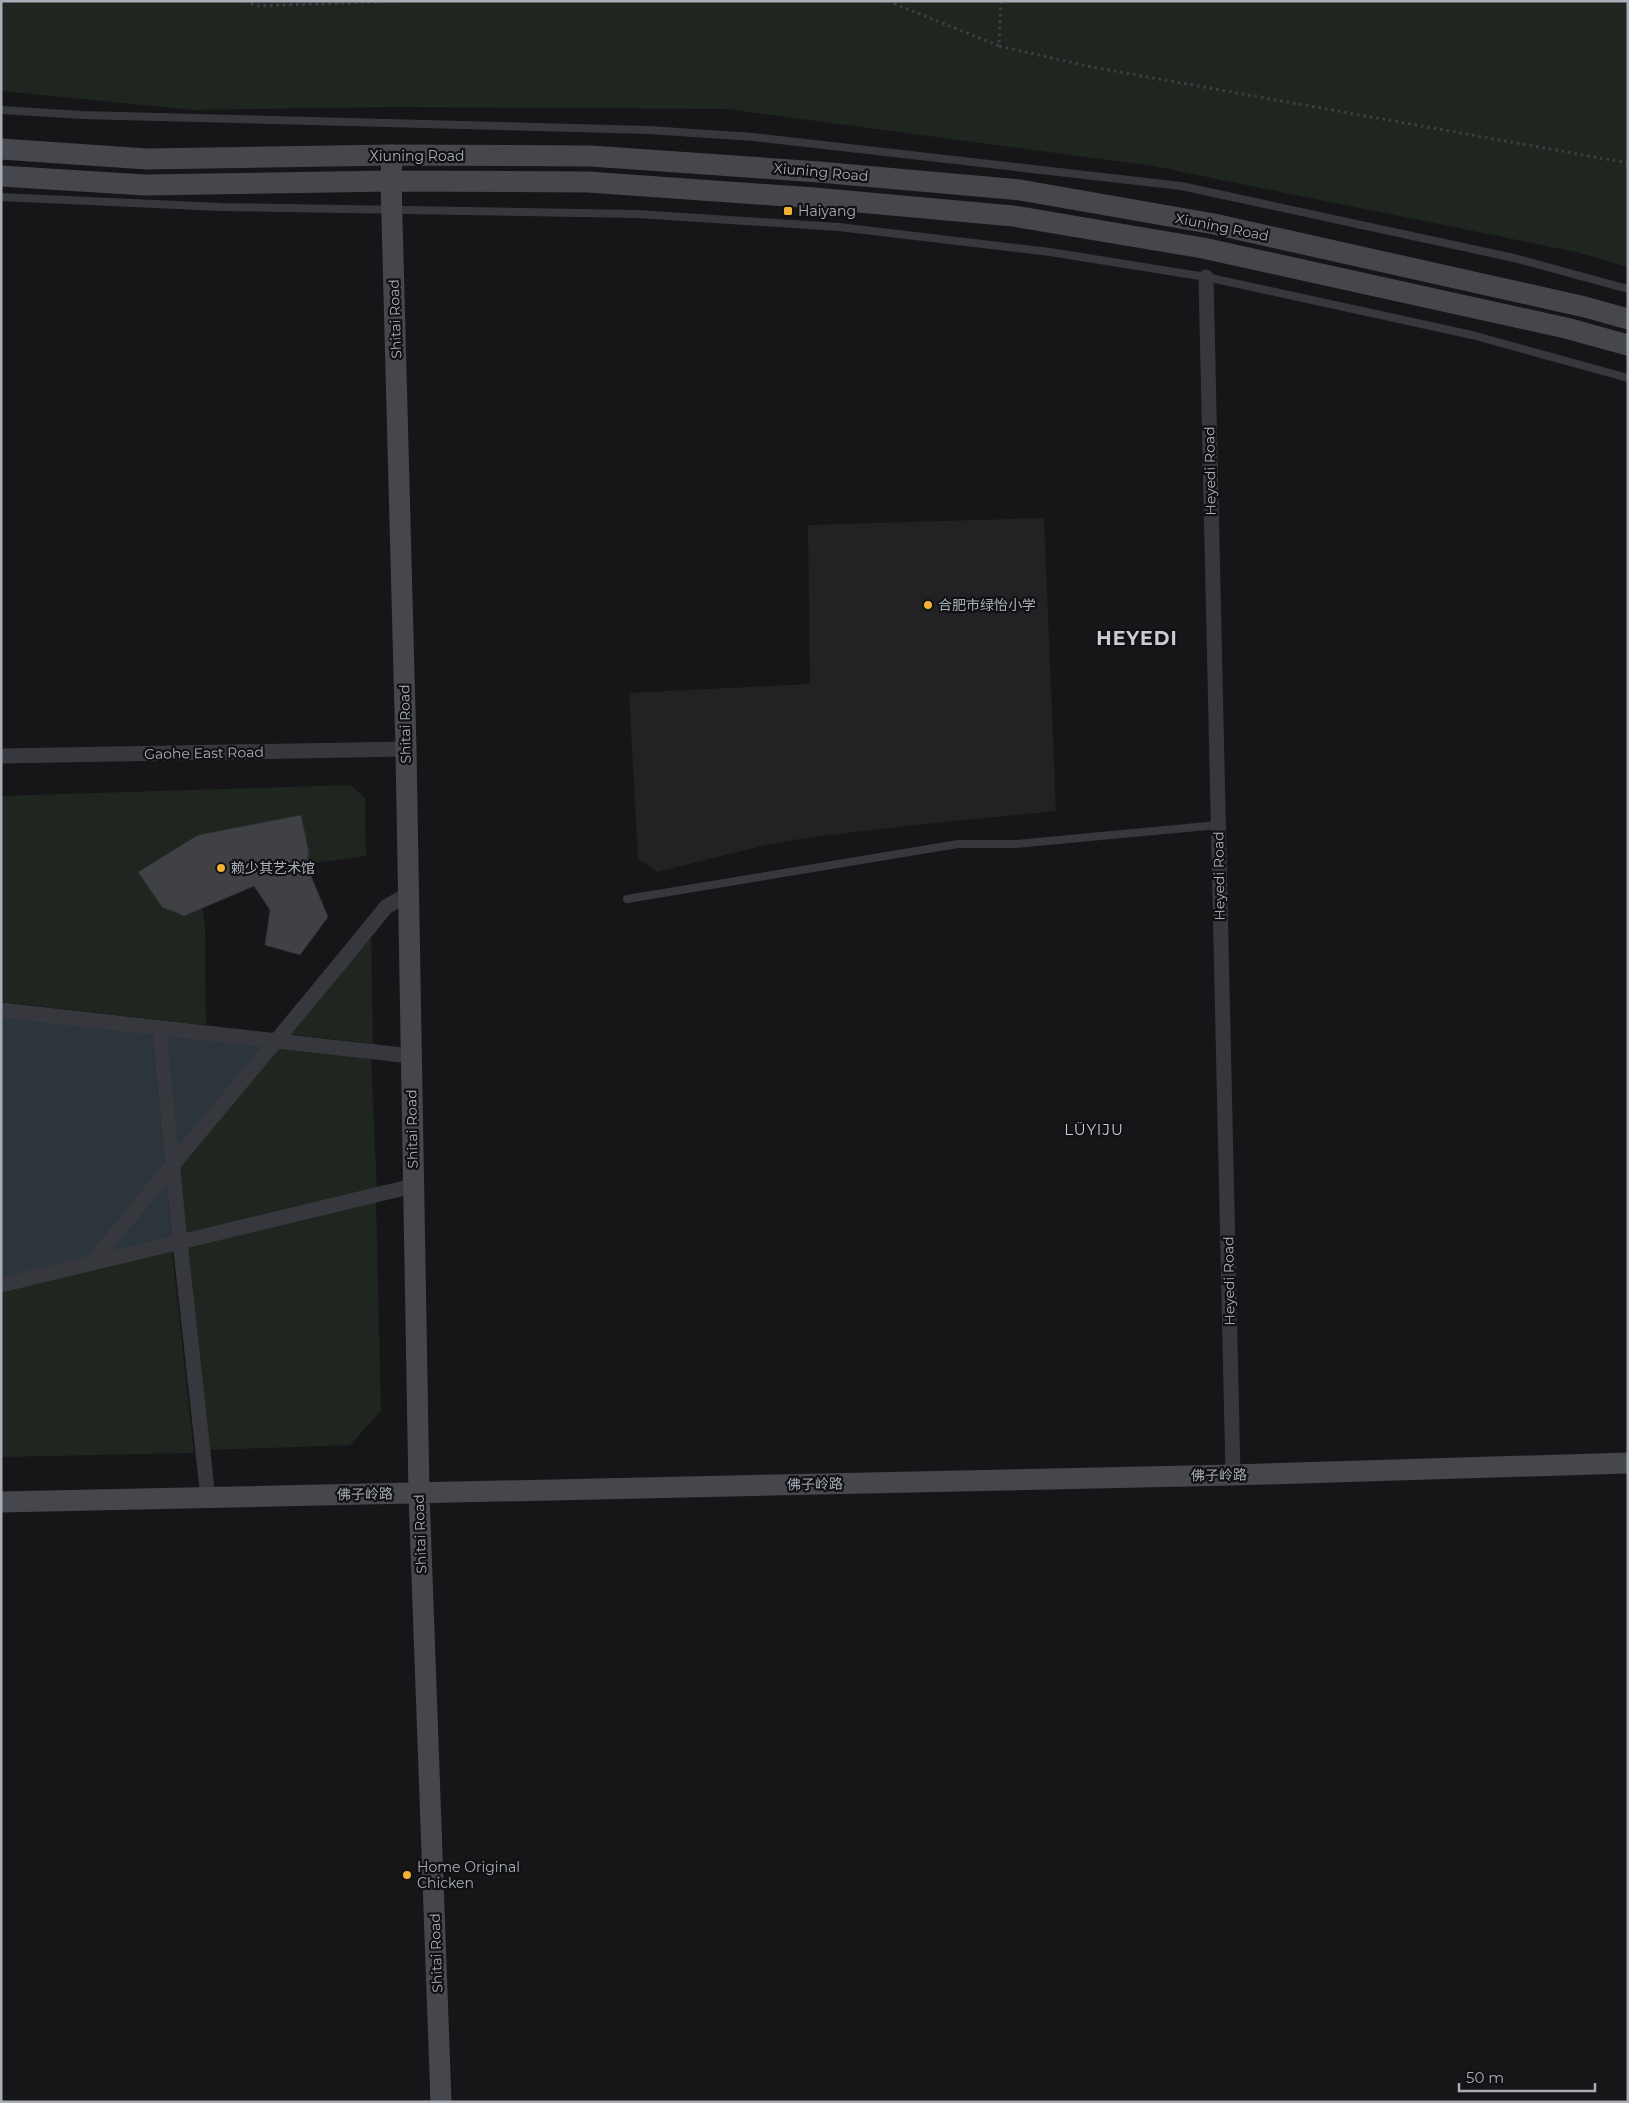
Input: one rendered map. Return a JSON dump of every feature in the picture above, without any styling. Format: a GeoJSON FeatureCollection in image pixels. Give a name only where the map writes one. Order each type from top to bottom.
{"type":"FeatureCollection","features":[{"type":"Feature","properties":{"kind":"street","name":"Xiuning Road"},"geometry":{"type":"LineString","coordinates":[[1,149],[148,159],[392,155],[590,156],[819,172],[1020,190],[1214,224],[1585,307],[1628,319]]}},
{"type":"Feature","properties":{"kind":"street","name":"Shitai Road"},"geometry":{"type":"LineString","coordinates":[[392,155],[391,182],[406,749],[419,1493],[441,2102]]}},
{"type":"Feature","properties":{"kind":"street","name":"Xiuning Road"},"geometry":{"type":"LineString","coordinates":[[1,176],[145,185],[588,182],[814,198],[1013,216],[1203,248],[1566,328],[1628,345]]}},
{"type":"Feature","properties":{"kind":"street","name":"Heyedi Road"},"geometry":{"type":"LineString","coordinates":[[1206,278],[1233,1475]]}},
{"type":"Feature","properties":{"kind":"street","name":"Gaohe East Road"},"geometry":{"type":"LineString","coordinates":[[1,756],[406,749]]}},
{"type":"Feature","properties":{"kind":"street"},"geometry":{"type":"LineString","coordinates":[[92,1263],[172,1164],[278,1041],[386,908],[408,894]]}},
{"type":"Feature","properties":{"kind":"street"},"geometry":{"type":"LineString","coordinates":[[1,1010],[411,1056]]}},
{"type":"Feature","properties":{"kind":"street"},"geometry":{"type":"LineString","coordinates":[[159,1028],[208,1498]]}},
{"type":"Feature","properties":{"kind":"street"},"geometry":{"type":"LineString","coordinates":[[1,1284],[414,1186]]}},
{"type":"Feature","properties":{"kind":"street","name":"佛子岭路"},"geometry":{"type":"LineString","coordinates":[[1,1502],[1233,1475],[1628,1463]]}},
{"type":"Feature","properties":{"kind":"lane"},"geometry":{"type":"LineString","coordinates":[[1,110],[81,115],[649,130],[754,137],[1181,186],[1514,258],[1628,289]]}},
{"type":"Feature","properties":{"kind":"lane"},"geometry":{"type":"LineString","coordinates":[[1,197],[220,207],[636,214],[839,227],[1050,252],[1206,278],[1472,335],[1628,378]]}},
{"type":"Feature","properties":{"kind":"lane"},"geometry":{"type":"LineString","coordinates":[[626,899],[958,844],[1015,844],[1218,825]]}},
{"type":"Feature","properties":{"kind":"path"},"geometry":{"type":"LineString","coordinates":[[245,1],[258,6],[398,1]]}},
{"type":"Feature","properties":{"kind":"path"},"geometry":{"type":"LineString","coordinates":[[888,1],[999,46],[1092,67],[1628,162]]}},
{"type":"Feature","properties":{"kind":"path"},"geometry":{"type":"LineString","coordinates":[[999,46],[1001,1]]}},
{"type":"Feature","properties":{"kind":"shaded area"},"geometry":{"type":"Polygon","coordinates":[[[1,1],[1628,1],[1628,267],[1576,252],[1153,166],[727,109],[395,107],[194,110],[1,91],[1,1]]]}},
{"type":"Feature","properties":{"kind":"shaded area","name":"合肥市绿怡小学"},"geometry":{"type":"Polygon","coordinates":[[[1044,518],[1056,811],[812,837],[766,845],[657,872],[638,859],[629,693],[810,684],[808,525],[1044,518]]]}},
{"type":"Feature","properties":{"kind":"shaded area"},"geometry":{"type":"Polygon","coordinates":[[[350,785],[365,798],[366,856],[306,864],[309,853],[301,815],[198,835],[138,871],[202,908],[205,925],[206,1025],[1,1002],[1,796],[350,785]]]}},
{"type":"Feature","properties":{"kind":"shaded area"},"geometry":{"type":"Polygon","coordinates":[[[371,937],[373,1044],[290,1034],[371,937]]]}},
{"type":"Feature","properties":{"kind":"shaded area"},"geometry":{"type":"Polygon","coordinates":[[[1,1017],[152,1033],[172,1238],[1,1278],[1,1017]]]}},
{"type":"Feature","properties":{"kind":"shaded area"},"geometry":{"type":"Polygon","coordinates":[[[167,1034],[270,1044],[178,1155],[167,1034]]]}},
{"type":"Feature","properties":{"kind":"shaded area"},"geometry":{"type":"Polygon","coordinates":[[[277,1046],[371,1058],[377,1189],[185,1233],[179,1162],[277,1046]]]}},
{"type":"Feature","properties":{"kind":"shaded area"},"geometry":{"type":"Polygon","coordinates":[[[376,1201],[381,1411],[350,1445],[208,1450],[187,1247],[376,1201]]]}},
{"type":"Feature","properties":{"kind":"shaded area"},"geometry":{"type":"Polygon","coordinates":[[[172,1250],[194,1453],[1,1457],[1,1290],[172,1250]]]}},
{"type":"Feature","properties":{"kind":"building","name":"赖少其艺术馆"},"geometry":{"type":"Polygon","coordinates":[[[301,815],[309,853],[306,864],[328,917],[300,955],[265,945],[270,910],[254,886],[184,916],[162,907],[138,872],[198,835],[301,815]]]}},
{"type":"Feature","properties":{"kind":"place","name":"Haiyang"},"geometry":{"type":"Point","coordinates":[788,211]}},
{"type":"Feature","properties":{"kind":"place","name":"合肥市绿怡小学"},"geometry":{"type":"Point","coordinates":[928,605]}},
{"type":"Feature","properties":{"kind":"place","name":"赖少其艺术馆"},"geometry":{"type":"Point","coordinates":[221,868]}},
{"type":"Feature","properties":{"kind":"place","name":"Home Original Chicken"},"geometry":{"type":"Point","coordinates":[407,1875]}},
{"type":"Feature","properties":{"kind":"district","name":"HEYEDI"},"geometry":{"type":"Point","coordinates":[1137,638]}},
{"type":"Feature","properties":{"kind":"district","name":"LÜYIJU"},"geometry":{"type":"Point","coordinates":[1094,1130]}}]}
